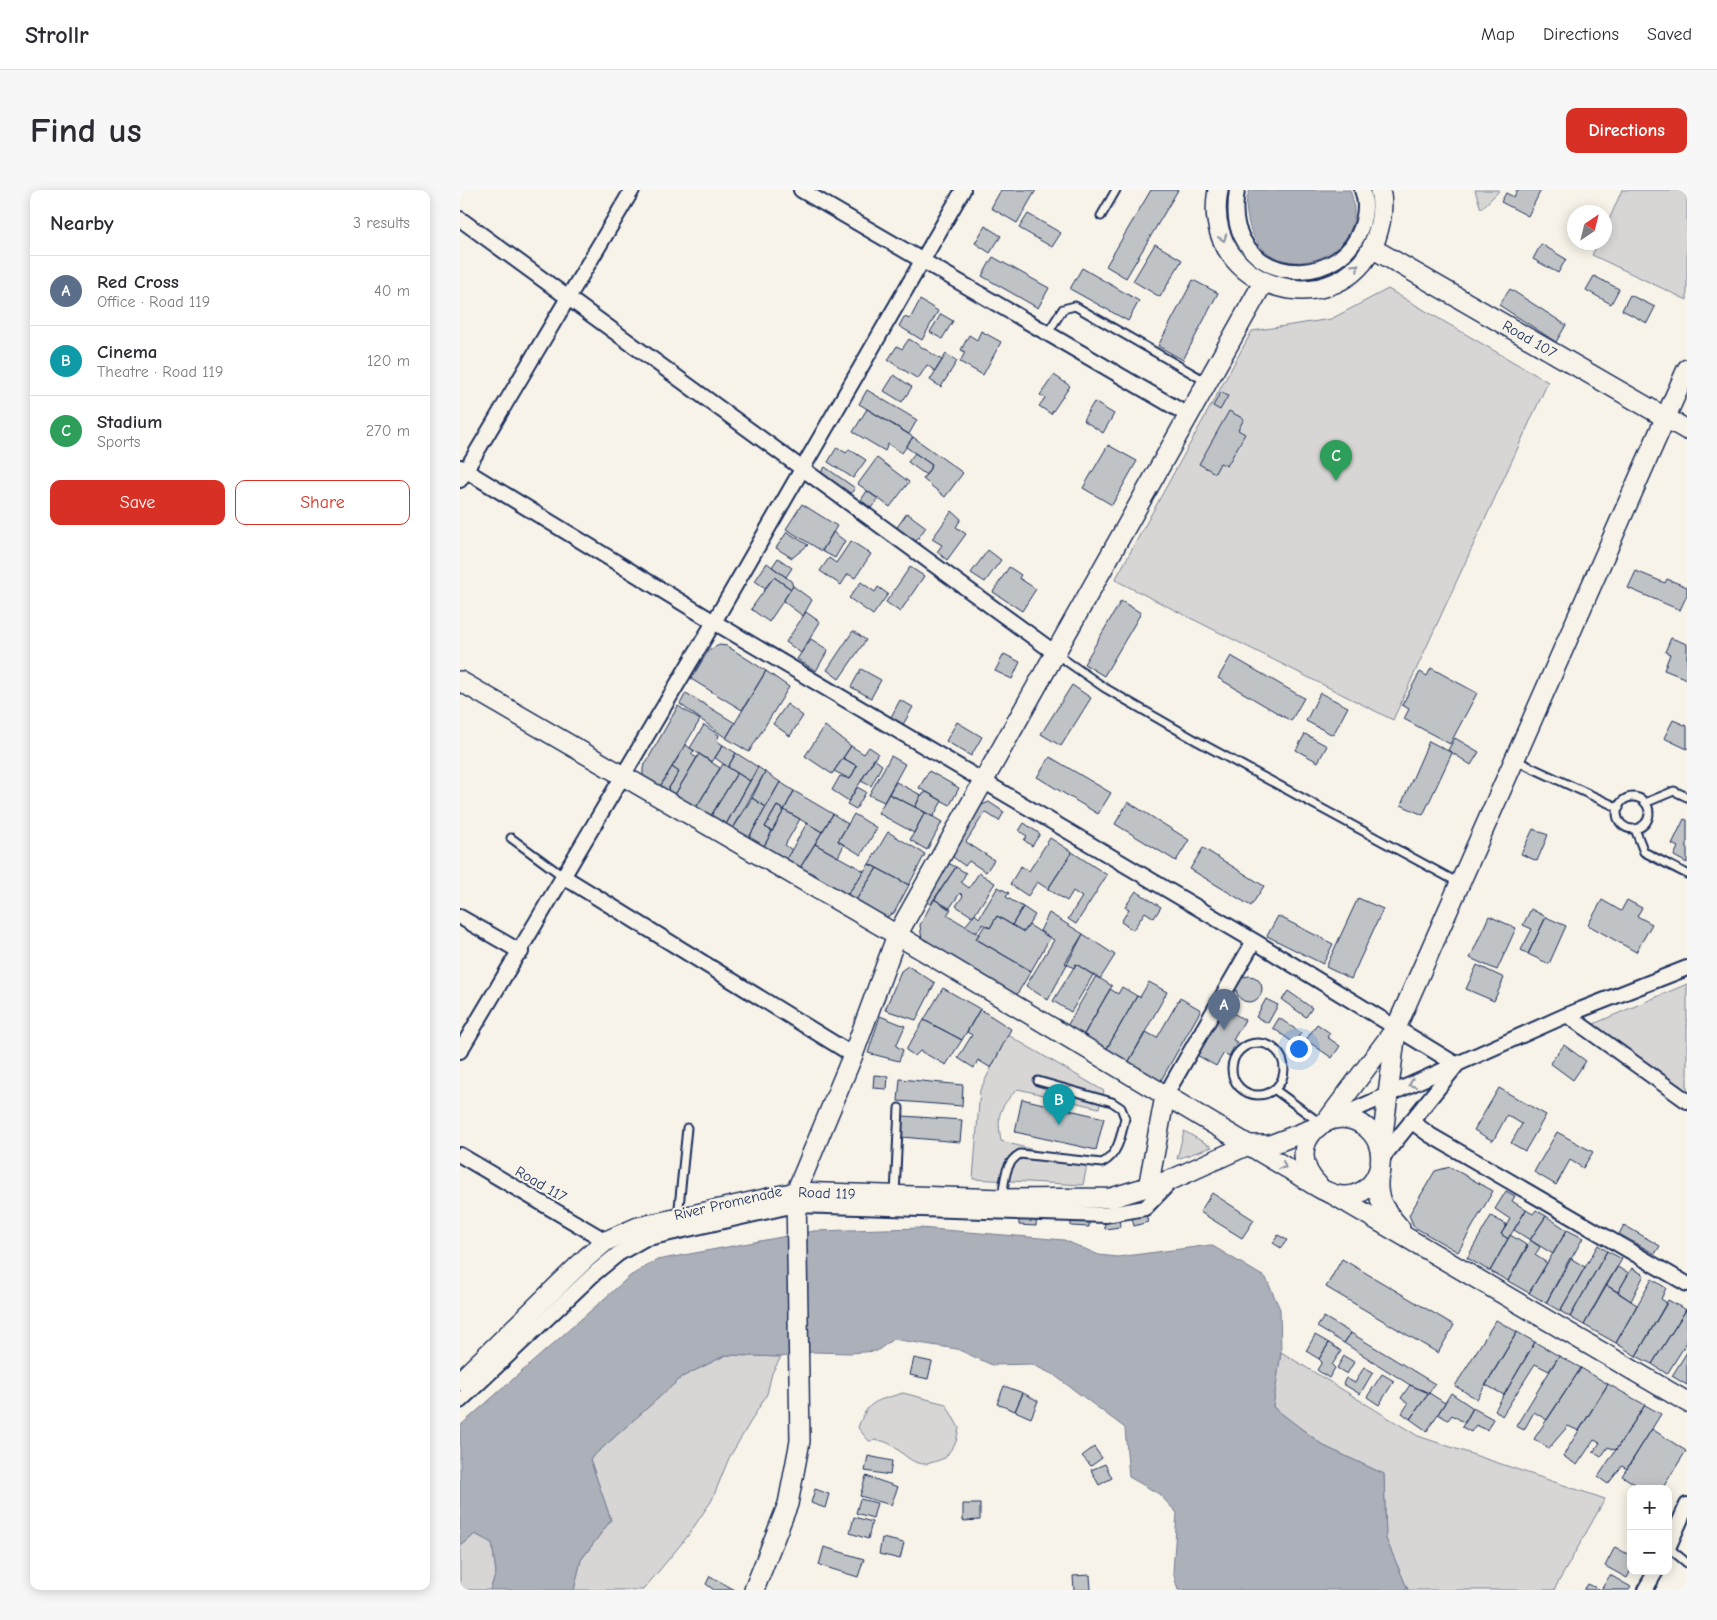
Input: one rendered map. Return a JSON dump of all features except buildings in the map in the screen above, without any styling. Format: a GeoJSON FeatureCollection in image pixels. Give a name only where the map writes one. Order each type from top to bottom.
{"type":"FeatureCollection","features":[{"type":"Feature","properties":{"kind":"street"},"geometry":{"type":"LineString","coordinates":[[632,190],[462,473],[983,782],[1254,940],[1457,1065]]}},
{"type":"Feature","properties":{"kind":"street"},"geometry":{"type":"LineString","coordinates":[[801,190],[1188,415]]}},
{"type":"Feature","properties":{"kind":"street"},"geometry":{"type":"LineString","coordinates":[[460,1051],[521,952],[804,470],[963,190]]}},
{"type":"Feature","properties":{"kind":"street"},"geometry":{"type":"LineString","coordinates":[[1218,190],[1216,218],[1224,243],[1239,264],[1263,283],[1284,289],[1310,290],[1335,283],[1356,269],[1372,248],[1381,224],[1382,198],[1380,190]]}},
{"type":"Feature","properties":{"kind":"street"},"geometry":{"type":"LineString","coordinates":[[1237,190],[1234,208],[1238,229],[1248,247],[1263,261],[1282,270],[1303,272],[1325,268],[1344,256],[1358,239],[1364,218],[1362,190]]}},
{"type":"Feature","properties":{"kind":"street"},"geometry":{"type":"LineString","coordinates":[[460,219],[1055,653]]}},
{"type":"Feature","properties":{"kind":"street","name":"Road 107"},"geometry":{"type":"LineString","coordinates":[[1372,248],[1687,430]]}},
{"type":"Feature","properties":{"kind":"street"},"geometry":{"type":"LineString","coordinates":[[754,1590],[788,1504],[800,1441],[795,1203],[853,1055],[897,935],[1263,283]]}},
{"type":"Feature","properties":{"kind":"street"},"geometry":{"type":"LineString","coordinates":[[1457,1065],[1381,1158],[1373,1182],[1366,1189],[1349,1195],[1325,1190],[1308,1176],[1304,1163],[1305,1144],[1325,1123],[1396,1028],[1687,368]]}},
{"type":"Feature","properties":{"kind":"street"},"geometry":{"type":"LineString","coordinates":[[460,681],[897,935],[1165,1096],[1687,1402]]}},
{"type":"Feature","properties":{"kind":"street"},"geometry":{"type":"LineString","coordinates":[[564,877],[853,1055]]}},
{"type":"Feature","properties":{"kind":"street"},"geometry":{"type":"LineString","coordinates":[[460,917],[521,952]]}},
{"type":"Feature","properties":{"kind":"street"},"geometry":{"type":"LineString","coordinates":[[1148,1188],[1165,1096],[1254,940]]}},
{"type":"Feature","properties":{"kind":"street"},"geometry":{"type":"LineString","coordinates":[[1248,1145],[1270,1145],[1325,1123],[1567,1015],[1687,968]]}},
{"type":"Feature","properties":{"kind":"street"},"geometry":{"type":"LineString","coordinates":[[1567,1015],[1687,1102]]}},
{"type":"Feature","properties":{"kind":"street"},"geometry":{"type":"LineString","coordinates":[[1396,1028],[1381,1158],[1376,1185],[1384,1210],[1410,1238]]}},
{"type":"Feature","properties":{"kind":"street"},"geometry":{"type":"LineString","coordinates":[[1325,1123],[1355,1120],[1366,1126],[1375,1136],[1381,1158]]}},
{"type":"Feature","properties":{"kind":"street"},"geometry":{"type":"LineString","coordinates":[[1411,1121],[1430,1135],[1687,1284]]}},
{"type":"Feature","properties":{"kind":"street","name":"Road 119"},"geometry":{"type":"LineString","coordinates":[[464,1373],[606,1241],[638,1227],[678,1218],[795,1203],[895,1196],[1002,1199],[1111,1198],[1173,1179],[1248,1145]]}},
{"type":"Feature","properties":{"kind":"street","name":"Road 117"},"geometry":{"type":"LineString","coordinates":[[460,1155],[606,1241]]}},
{"type":"Feature","properties":{"kind":"street","name":"River Promenade"},"geometry":{"type":"LineString","coordinates":[[460,1401],[596,1272],[618,1254],[644,1239],[795,1203],[1106,1215],[1145,1208],[1173,1179]]}},
{"type":"Feature","properties":{"kind":"street"},"geometry":{"type":"LineString","coordinates":[[1672,1539],[1687,1506]]}},
{"type":"Feature","properties":{"kind":"street"},"geometry":{"type":"LineString","coordinates":[[1646,1590],[1654,1575]]}},
{"type":"Feature","properties":{"kind":"lane"},"geometry":{"type":"LineString","coordinates":[[1101,216],[1116,190]]}},
{"type":"Feature","properties":{"kind":"lane"},"geometry":{"type":"LineString","coordinates":[[1047,334],[1063,309],[1075,306],[1207,382]]}},
{"type":"Feature","properties":{"kind":"lane"},"geometry":{"type":"LineString","coordinates":[[1055,653],[1105,688],[1197,741],[1460,884]]}},
{"type":"Feature","properties":{"kind":"lane"},"geometry":{"type":"LineString","coordinates":[[1514,760],[1618,808]]}},
{"type":"Feature","properties":{"kind":"lane"},"geometry":{"type":"LineString","coordinates":[[1645,803],[1649,812],[1647,821],[1634,829],[1621,823],[1618,808],[1621,803],[1630,798],[1645,803],[1674,791],[1687,797]]}},
{"type":"Feature","properties":{"kind":"lane"},"geometry":{"type":"LineString","coordinates":[[1634,829],[1644,852],[1687,874]]}},
{"type":"Feature","properties":{"kind":"lane"},"geometry":{"type":"LineString","coordinates":[[510,838],[564,877]]}},
{"type":"Feature","properties":{"kind":"lane"},"geometry":{"type":"LineString","coordinates":[[1261,1043],[1276,1050],[1281,1057],[1284,1072],[1274,1089],[1258,1094],[1242,1089],[1236,1083],[1232,1067],[1238,1052],[1245,1046],[1261,1043]]}},
{"type":"Feature","properties":{"kind":"lane"},"geometry":{"type":"LineString","coordinates":[[1002,1199],[1008,1166],[1011,1159],[1020,1154],[1102,1163],[1110,1159],[1117,1148],[1125,1118],[1121,1108],[1112,1102],[1038,1081]]}},
{"type":"Feature","properties":{"kind":"lane"},"geometry":{"type":"LineString","coordinates":[[1274,1089],[1325,1123]]}},
{"type":"Feature","properties":{"kind":"lane"},"geometry":{"type":"LineString","coordinates":[[895,1196],[899,1108]]}},
{"type":"Feature","properties":{"kind":"lane"},"geometry":{"type":"LineString","coordinates":[[678,1218],[687,1128]]}},
{"type":"Feature","properties":{"kind":"lane"},"geometry":{"type":"LineString","coordinates":[[1672,1551],[1687,1562]]}},
{"type":"Feature","properties":{"kind":"shaded area"},"geometry":{"type":"Polygon","coordinates":[[[1250,190],[1350,190],[1354,215],[1347,236],[1333,251],[1314,260],[1294,262],[1274,256],[1258,243],[1248,220],[1246,205],[1250,190]]]}},
{"type":"Feature","properties":{"kind":"shaded area"},"geometry":{"type":"Polygon","coordinates":[[[1475,190],[1500,190],[1481,209],[1475,190]]]}},
{"type":"Feature","properties":{"kind":"shaded area"},"geometry":{"type":"Polygon","coordinates":[[[1622,190],[1687,190],[1687,300],[1592,255],[1594,250],[1612,250],[1612,213],[1622,190]]]}},
{"type":"Feature","properties":{"kind":"shaded area"},"geometry":{"type":"Polygon","coordinates":[[[1388,289],[1548,382],[1393,720],[1115,580],[1252,331],[1331,319],[1388,289]]]}},
{"type":"Feature","properties":{"kind":"shaded area"},"geometry":{"type":"Polygon","coordinates":[[[1687,984],[1687,1095],[1591,1025],[1687,984]]]}},
{"type":"Feature","properties":{"kind":"shaded area"},"geometry":{"type":"Polygon","coordinates":[[[1008,1035],[1104,1091],[1099,1108],[1018,1089],[1006,1101],[1000,1112],[1001,1141],[1087,1165],[1083,1185],[973,1179],[980,1090],[1008,1035]]]}},
{"type":"Feature","properties":{"kind":"shaded area"},"geometry":{"type":"Polygon","coordinates":[[[1184,1131],[1212,1147],[1177,1159],[1184,1131]]]}},
{"type":"Feature","properties":{"kind":"shaded area"},"geometry":{"type":"Polygon","coordinates":[[[920,1228],[1064,1240],[1099,1255],[1118,1257],[1211,1245],[1266,1278],[1280,1309],[1281,1352],[1273,1407],[1324,1446],[1384,1474],[1386,1539],[1408,1590],[1178,1590],[1173,1572],[1177,1513],[1159,1494],[1129,1477],[1125,1428],[1054,1375],[1031,1364],[992,1365],[957,1349],[893,1339],[877,1351],[850,1353],[813,1352],[781,1357],[726,1355],[682,1377],[590,1459],[611,1520],[581,1560],[574,1590],[490,1590],[496,1573],[492,1543],[475,1534],[460,1547],[460,1426],[630,1276],[657,1260],[814,1231],[920,1228]]]}},
{"type":"Feature","properties":{"kind":"shaded area"},"geometry":{"type":"Polygon","coordinates":[[[1281,1352],[1418,1436],[1605,1499],[1554,1590],[1408,1590],[1386,1539],[1384,1474],[1324,1446],[1273,1407],[1281,1352]]]}},
{"type":"Feature","properties":{"kind":"shaded area"},"geometry":{"type":"Polygon","coordinates":[[[726,1355],[781,1357],[772,1373],[767,1394],[729,1458],[712,1500],[687,1537],[643,1590],[574,1590],[581,1560],[611,1520],[590,1459],[682,1377],[726,1355]]]}},
{"type":"Feature","properties":{"kind":"shaded area"},"geometry":{"type":"Polygon","coordinates":[[[903,1393],[946,1404],[959,1428],[956,1442],[945,1458],[926,1464],[918,1463],[886,1442],[878,1440],[869,1441],[858,1428],[865,1412],[874,1403],[903,1393]]]}},
{"type":"Feature","properties":{"kind":"shaded area"},"geometry":{"type":"Polygon","coordinates":[[[475,1534],[492,1543],[496,1573],[490,1590],[460,1590],[460,1547],[475,1534]]]}},
{"type":"Feature","properties":{"kind":"place","name":"Stadium"},"geometry":{"type":"Point","coordinates":[1336,481]}},
{"type":"Feature","properties":{"kind":"place","name":"Red Cross"},"geometry":{"type":"Point","coordinates":[1224,1030]}},
{"type":"Feature","properties":{"kind":"place","name":"Cinema"},"geometry":{"type":"Point","coordinates":[1059,1125]}}]}
